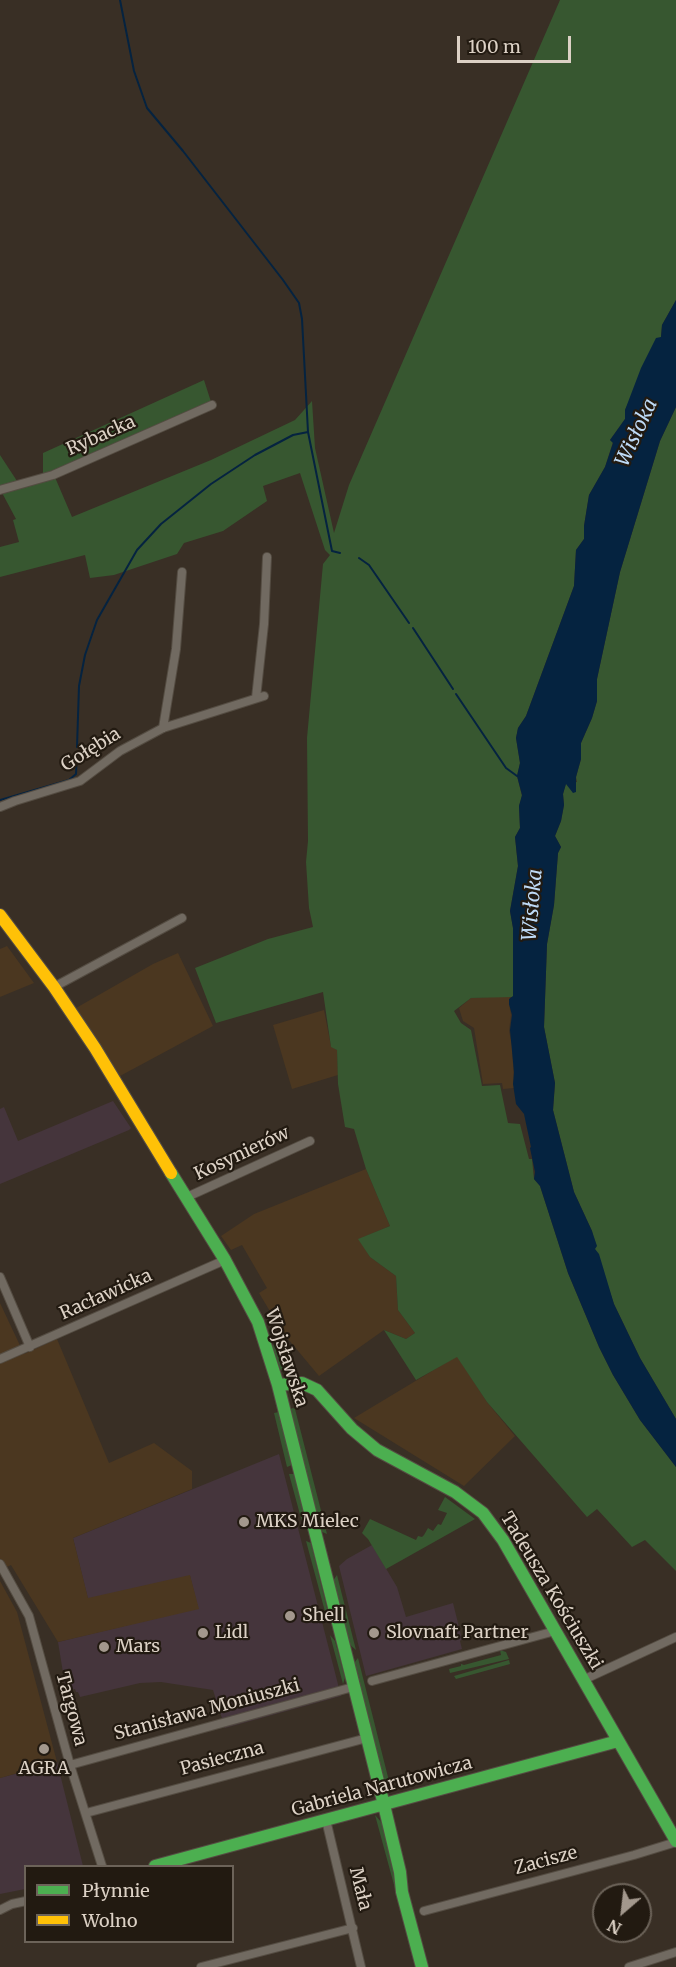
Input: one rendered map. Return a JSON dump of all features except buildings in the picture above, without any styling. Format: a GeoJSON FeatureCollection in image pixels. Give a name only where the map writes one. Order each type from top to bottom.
{"type":"FeatureCollection","features":[{"type":"Feature","properties":{"kind":"street","name":"Rybacka"},"geometry":{"type":"LineString","coordinates":[[0,490],[53,475],[212,405]]}},
{"type":"Feature","properties":{"kind":"street","name":"Gołębia"},"geometry":{"type":"LineString","coordinates":[[0,807],[80,781],[120,751],[164,728],[260,697],[267,557]]}},
{"type":"Feature","properties":{"kind":"street"},"geometry":{"type":"LineString","coordinates":[[164,728],[179,623],[182,572]]}},
{"type":"Feature","properties":{"kind":"street","name":"Wojsławska"},"geometry":{"type":"LineString","coordinates":[[0,915],[54,987],[95,1048],[225,1260],[258,1322],[278,1385],[384,1805],[400,1872],[402,1892],[422,1967]]}},
{"type":"Feature","properties":{"kind":"street"},"geometry":{"type":"LineString","coordinates":[[54,987],[182,918]]}},
{"type":"Feature","properties":{"kind":"street","name":"Kosynierów"},"geometry":{"type":"LineString","coordinates":[[187,1197],[310,1141]]}},
{"type":"Feature","properties":{"kind":"street","name":"Racławicka"},"geometry":{"type":"LineString","coordinates":[[0,1359],[225,1260]]}},
{"type":"Feature","properties":{"kind":"street"},"geometry":{"type":"LineString","coordinates":[[0,1277],[30,1347]]}},
{"type":"Feature","properties":{"kind":"street","name":"Tadeusza Kościuszki"},"geometry":{"type":"LineString","coordinates":[[278,1385],[302,1383],[317,1390],[352,1429],[377,1450],[449,1488],[476,1506],[491,1522],[676,1842]]}},
{"type":"Feature","properties":{"kind":"street","name":"Targowa"},"geometry":{"type":"LineString","coordinates":[[0,1564],[29,1616],[70,1765],[102,1865]]}},
{"type":"Feature","properties":{"kind":"street"},"geometry":{"type":"LineString","coordinates":[[372,1682],[555,1631]]}},
{"type":"Feature","properties":{"kind":"street"},"geometry":{"type":"LineString","coordinates":[[583,1680],[676,1637]]}},
{"type":"Feature","properties":{"kind":"street","name":"Stanisława Moniuszki"},"geometry":{"type":"LineString","coordinates":[[70,1765],[353,1687]]}},
{"type":"Feature","properties":{"kind":"street","name":"Pasieczna"},"geometry":{"type":"LineString","coordinates":[[86,1813],[367,1738]]}},
{"type":"Feature","properties":{"kind":"street","name":"Gabriela Narutowicza"},"geometry":{"type":"LineString","coordinates":[[159,1865],[618,1741]]}},
{"type":"Feature","properties":{"kind":"street","name":"Mała"},"geometry":{"type":"LineString","coordinates":[[326,1820],[361,1967]]}},
{"type":"Feature","properties":{"kind":"street","name":"Zacisze"},"geometry":{"type":"LineString","coordinates":[[424,1911],[676,1842]]}},
{"type":"Feature","properties":{"kind":"street","name":"Wojsławska"},"geometry":{"type":"LineString","coordinates":[[400,1872],[409,1890],[429,1967]]}},
{"type":"Feature","properties":{"kind":"street"},"geometry":{"type":"LineString","coordinates":[[0,1910],[24,1901]]}},
{"type":"Feature","properties":{"kind":"street"},"geometry":{"type":"LineString","coordinates":[[201,1967],[352,1928]]}},
{"type":"Feature","properties":{"kind":"street"},"geometry":{"type":"LineString","coordinates":[[629,1967],[676,1952]]}},
{"type":"Feature","properties":{"kind":"shaded area"},"geometry":{"type":"Polygon","coordinates":[[[7,946],[34,983],[0,997],[0,949],[7,946]]]}},
{"type":"Feature","properties":{"kind":"shaded area"},"geometry":{"type":"Polygon","coordinates":[[[178,953],[213,1026],[120,1076],[76,1008],[153,964],[178,953]]]}},
{"type":"Feature","properties":{"kind":"shaded area"},"geometry":{"type":"Polygon","coordinates":[[[508,996],[511,998],[509,1031],[514,1088],[503,1089],[502,1083],[483,1084],[474,1028],[463,1021],[459,1008],[471,998],[508,996]]]}},
{"type":"Feature","properties":{"kind":"shaded area"},"geometry":{"type":"Polygon","coordinates":[[[324,1010],[331,1046],[337,1050],[338,1075],[292,1089],[273,1025],[324,1010]]]}},
{"type":"Feature","properties":{"kind":"shaded area"},"geometry":{"type":"Polygon","coordinates":[[[113,1101],[131,1128],[129,1130],[0,1184],[0,1109],[4,1107],[18,1141],[113,1101]]]}},
{"type":"Feature","properties":{"kind":"shaded area"},"geometry":{"type":"Polygon","coordinates":[[[366,1169],[390,1226],[359,1239],[370,1257],[396,1276],[398,1310],[415,1333],[406,1339],[384,1330],[319,1376],[283,1333],[259,1293],[267,1288],[242,1245],[231,1250],[221,1236],[254,1214],[366,1169]]]}},
{"type":"Feature","properties":{"kind":"shaded area"},"geometry":{"type":"Polygon","coordinates":[[[0,1303],[24,1354],[57,1339],[109,1463],[154,1443],[192,1471],[192,1489],[73,1538],[88,1598],[190,1575],[199,1609],[58,1642],[11,1565],[0,1570],[0,1303]]]}},
{"type":"Feature","properties":{"kind":"shaded area"},"geometry":{"type":"Polygon","coordinates":[[[457,1356],[487,1402],[515,1436],[464,1486],[354,1418],[457,1356]]]}},
{"type":"Feature","properties":{"kind":"shaded area"},"geometry":{"type":"Polygon","coordinates":[[[279,1454],[341,1696],[225,1728],[213,1690],[161,1682],[140,1683],[80,1697],[75,1689],[66,1691],[58,1642],[198,1608],[190,1576],[88,1599],[73,1538],[279,1454]]]}},
{"type":"Feature","properties":{"kind":"shaded area"},"geometry":{"type":"Polygon","coordinates":[[[372,1545],[397,1587],[406,1617],[453,1603],[462,1639],[460,1641],[462,1649],[366,1676],[339,1566],[372,1545]]]}},
{"type":"Feature","properties":{"kind":"shaded area"},"geometry":{"type":"Polygon","coordinates":[[[0,1581],[17,1612],[57,1762],[0,1778],[0,1581]]]}},
{"type":"Feature","properties":{"kind":"shaded area"},"geometry":{"type":"Polygon","coordinates":[[[57,1762],[83,1865],[24,1865],[24,1889],[0,1894],[0,1778],[57,1762]]]}},
{"type":"Feature","properties":{"kind":"green space"},"geometry":{"type":"Polygon","coordinates":[[[560,0],[676,0],[676,300],[662,325],[661,337],[625,410],[625,419],[610,440],[613,442],[605,467],[589,495],[584,539],[576,550],[574,586],[526,716],[518,728],[516,738],[520,763],[517,776],[522,796],[519,806],[520,828],[515,837],[518,866],[510,911],[513,928],[513,997],[471,998],[454,1011],[461,1023],[471,1030],[482,1086],[500,1085],[508,1123],[520,1124],[529,1159],[532,1159],[534,1179],[540,1186],[568,1273],[599,1347],[640,1420],[676,1467],[676,1571],[645,1540],[632,1547],[597,1509],[587,1517],[487,1402],[457,1357],[416,1380],[384,1330],[406,1339],[415,1333],[398,1310],[396,1276],[370,1257],[358,1239],[390,1226],[366,1169],[354,1129],[345,1127],[338,1084],[337,1050],[331,1047],[323,992],[216,1023],[195,968],[268,939],[313,927],[309,908],[306,862],[308,841],[307,738],[323,564],[330,555],[325,550],[300,473],[263,486],[267,501],[223,531],[184,543],[177,554],[114,575],[90,578],[85,555],[0,577],[0,547],[19,542],[13,520],[16,519],[0,489],[0,455],[17,481],[43,474],[43,453],[204,380],[212,405],[54,475],[72,517],[211,460],[295,420],[312,401],[315,448],[334,533],[349,485],[560,0]]]}},
{"type":"Feature","properties":{"kind":"green space"},"geometry":{"type":"Polygon","coordinates":[[[676,407],[676,1419],[640,1358],[614,1304],[595,1249],[592,1231],[574,1192],[553,1110],[555,1083],[544,1027],[547,944],[554,905],[558,853],[561,847],[555,836],[561,821],[564,805],[563,794],[566,783],[577,782],[581,743],[597,701],[597,679],[620,572],[660,441],[676,407]]]}},
{"type":"Feature","properties":{"kind":"green space"},"geometry":{"type":"Polygon","coordinates":[[[274,1345],[278,1354],[292,1370],[290,1373],[285,1373],[280,1369],[272,1346],[274,1345]]]}},
{"type":"Feature","properties":{"kind":"green space"},"geometry":{"type":"Polygon","coordinates":[[[293,1408],[327,1534],[320,1531],[290,1409],[293,1408]]]}},
{"type":"Feature","properties":{"kind":"green space"},"geometry":{"type":"Polygon","coordinates":[[[279,1412],[292,1465],[287,1467],[274,1413],[279,1412]]]}},
{"type":"Feature","properties":{"kind":"green space"},"geometry":{"type":"Polygon","coordinates":[[[289,1474],[294,1474],[304,1513],[302,1522],[289,1474]]]}},
{"type":"Feature","properties":{"kind":"green space"},"geometry":{"type":"Polygon","coordinates":[[[445,1497],[475,1519],[386,1569],[362,1533],[370,1519],[416,1540],[418,1536],[424,1535],[428,1528],[433,1531],[438,1524],[441,1525],[447,1513],[438,1510],[445,1497]]]}},
{"type":"Feature","properties":{"kind":"green space"},"geometry":{"type":"Polygon","coordinates":[[[306,1541],[311,1543],[329,1616],[327,1619],[306,1541]]]}},
{"type":"Feature","properties":{"kind":"green space"},"geometry":{"type":"Polygon","coordinates":[[[337,1575],[356,1650],[348,1643],[332,1582],[337,1575]]]}},
{"type":"Feature","properties":{"kind":"green space"},"geometry":{"type":"Polygon","coordinates":[[[330,1635],[335,1641],[339,1655],[345,1678],[343,1684],[330,1635]]]}},
{"type":"Feature","properties":{"kind":"green space"},"geometry":{"type":"Polygon","coordinates":[[[500,1650],[506,1652],[509,1659],[450,1673],[449,1669],[461,1666],[461,1664],[501,1655],[500,1650]]]}},
{"type":"Feature","properties":{"kind":"green space"},"geometry":{"type":"Polygon","coordinates":[[[358,1658],[389,1781],[384,1783],[354,1663],[358,1658]]]}},
{"type":"Feature","properties":{"kind":"green space"},"geometry":{"type":"Polygon","coordinates":[[[509,1660],[510,1664],[456,1679],[454,1676],[509,1660]]]}},
{"type":"Feature","properties":{"kind":"green space"},"geometry":{"type":"Polygon","coordinates":[[[375,1815],[382,1823],[406,1917],[403,1918],[375,1815]]]}},
{"type":"Feature","properties":{"kind":"water","name":"Wisłoka"},"geometry":{"type":"Polygon","coordinates":[[[676,300],[676,407],[660,441],[620,572],[597,679],[597,701],[581,743],[576,792],[573,793],[566,784],[561,821],[555,836],[561,847],[558,853],[554,905],[547,944],[544,1027],[555,1083],[553,1110],[574,1192],[592,1231],[597,1246],[595,1249],[599,1254],[614,1304],[640,1358],[676,1419],[676,1467],[640,1420],[599,1347],[568,1273],[540,1186],[534,1179],[535,1172],[524,1114],[516,1104],[513,1084],[510,1030],[512,1015],[509,999],[513,996],[513,928],[510,911],[518,866],[515,837],[520,828],[519,806],[522,795],[517,776],[520,763],[516,738],[518,728],[526,716],[574,586],[576,550],[584,539],[589,495],[605,467],[613,443],[610,440],[625,419],[625,410],[641,368],[656,338],[661,337],[662,325],[676,300]]]}},
{"type":"Feature","properties":{"kind":"waterway"},"geometry":{"type":"LineString","coordinates":[[120,0],[134,71],[147,108],[183,151],[299,303],[302,319],[308,432],[332,551],[340,553]]}},
{"type":"Feature","properties":{"kind":"waterway"},"geometry":{"type":"LineString","coordinates":[[77,747],[79,686],[85,655],[97,620],[137,550],[161,524],[211,484],[255,455],[293,435],[308,432]]}},
{"type":"Feature","properties":{"kind":"waterway"},"geometry":{"type":"LineString","coordinates":[[359,558],[369,565],[409,623]]}},
{"type":"Feature","properties":{"kind":"waterway"},"geometry":{"type":"LineString","coordinates":[[413,628],[453,689]]}},
{"type":"Feature","properties":{"kind":"waterway"},"geometry":{"type":"LineString","coordinates":[[456,694],[506,768],[517,776]]}},
{"type":"Feature","properties":{"kind":"waterway"},"geometry":{"type":"LineString","coordinates":[[0,800],[69,780],[76,774],[77,753]]}},
{"type":"Feature","properties":{"kind":"traffic: fast"},"geometry":{"type":"LineString","coordinates":[[171,1173],[225,1260],[258,1322],[278,1385],[384,1805],[400,1872],[402,1892],[422,1967]]}},
{"type":"Feature","properties":{"kind":"traffic: fast"},"geometry":{"type":"LineString","coordinates":[[278,1385],[302,1383],[317,1390],[352,1429],[377,1450],[455,1492],[483,1513],[503,1540],[676,1841]]}},
{"type":"Feature","properties":{"kind":"traffic: fast"},"geometry":{"type":"LineString","coordinates":[[159,1865],[618,1741]]}},
{"type":"Feature","properties":{"kind":"traffic: slow"},"geometry":{"type":"LineString","coordinates":[[0,915],[54,987],[95,1048],[171,1173]]}},
{"type":"Feature","properties":{"kind":"place","name":"MKS Mielec"},"geometry":{"type":"Point","coordinates":[244,1522]}},
{"type":"Feature","properties":{"kind":"place","name":"Shell"},"geometry":{"type":"Point","coordinates":[290,1616]}},
{"type":"Feature","properties":{"kind":"place","name":"Lidl"},"geometry":{"type":"Point","coordinates":[203,1633]}},
{"type":"Feature","properties":{"kind":"place","name":"Slovnaft Partner"},"geometry":{"type":"Point","coordinates":[374,1633]}},
{"type":"Feature","properties":{"kind":"place","name":"Mars"},"geometry":{"type":"Point","coordinates":[104,1647]}},
{"type":"Feature","properties":{"kind":"place","name":"AGRA"},"geometry":{"type":"Point","coordinates":[44,1749]}}]}
